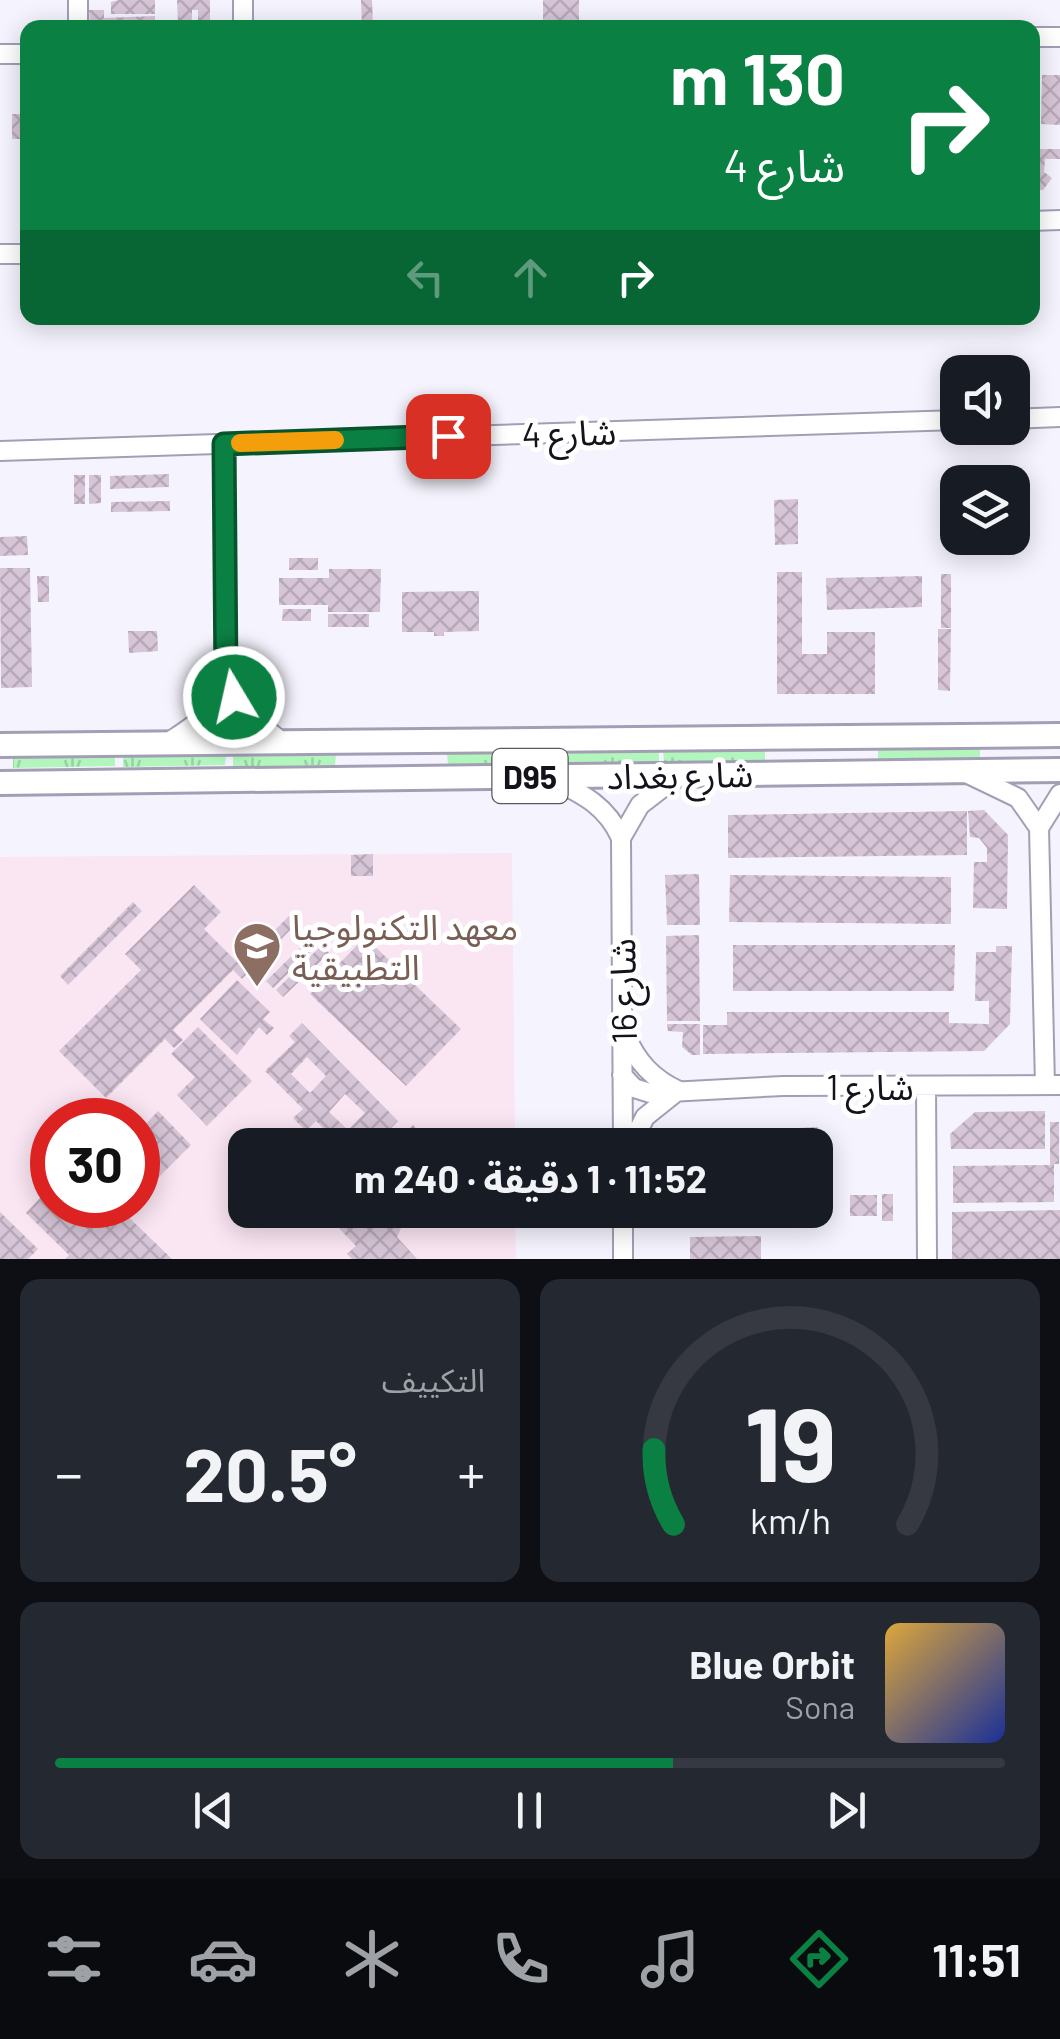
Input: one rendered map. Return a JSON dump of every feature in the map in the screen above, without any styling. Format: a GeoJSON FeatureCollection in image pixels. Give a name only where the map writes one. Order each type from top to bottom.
{"type":"FeatureCollection","features":[{"type":"Feature","properties":{"kind":"main road","name":"شارع بغداد"},"geometry":{"type":"LineString","coordinates":[[0,745],[1060,735]]}},
{"type":"Feature","properties":{"kind":"main road","name":"شارع بغداد"},"geometry":{"type":"LineString","coordinates":[[0,782],[1060,770]]}},
{"type":"Feature","properties":{"kind":"street"},"geometry":{"type":"LineString","coordinates":[[1030,418],[1060,417]]}},
{"type":"Feature","properties":{"kind":"street","name":"شارع 4"},"geometry":{"type":"LineString","coordinates":[[0,451],[940,421]]}},
{"type":"Feature","properties":{"kind":"street"},"geometry":{"type":"LineString","coordinates":[[166,744],[208,715],[226,679],[224,444]]}},
{"type":"Feature","properties":{"kind":"street"},"geometry":{"type":"LineString","coordinates":[[226,679],[244,712],[282,742]]}},
{"type":"Feature","properties":{"kind":"street"},"geometry":{"type":"LineString","coordinates":[[961,770],[1018,798],[1040,828]]}},
{"type":"Feature","properties":{"kind":"street"},"geometry":{"type":"LineString","coordinates":[[620,838],[640,805],[679,775]]}},
{"type":"Feature","properties":{"kind":"street"},"geometry":{"type":"LineString","coordinates":[[545,776],[594,801],[606,812],[620,838]]}},
{"type":"Feature","properties":{"kind":"street"},"geometry":{"type":"LineString","coordinates":[[1052,1085],[1040,828],[1060,794]]}},
{"type":"Feature","properties":{"kind":"street","name":"شارع 16"},"geometry":{"type":"LineString","coordinates":[[620,838],[623,1128]]}},
{"type":"Feature","properties":{"kind":"street"},"geometry":{"type":"LineString","coordinates":[[622,1024],[644,1066],[660,1081],[680,1091]]}},
{"type":"Feature","properties":{"kind":"street","name":"شارع 1"},"geometry":{"type":"LineString","coordinates":[[622,1075],[642,1091],[1052,1085]]}},
{"type":"Feature","properties":{"kind":"street"},"geometry":{"type":"LineString","coordinates":[[926,1086],[927,1259]]}},
{"type":"Feature","properties":{"kind":"street"},"geometry":{"type":"LineString","coordinates":[[639,1128],[653,1108],[680,1091]]}},
{"type":"Feature","properties":{"kind":"street"},"geometry":{"type":"LineString","coordinates":[[623,1228],[624,1259]]}},
{"type":"Feature","properties":{"kind":"shaded area","name":"معهد التكنولوجيا التطبيقية"},"geometry":{"type":"Polygon","coordinates":[[[512,853],[515,1128],[228,1128],[228,1228],[515,1228],[516,1259],[0,1259],[0,857],[512,853]]]}},
{"type":"Feature","properties":{"kind":"green space"},"geometry":{"type":"Polygon","coordinates":[[[878,749],[980,749],[980,759],[878,760],[878,749]]]}},
{"type":"Feature","properties":{"kind":"green space"},"geometry":{"type":"Polygon","coordinates":[[[659,751],[659,762],[556,763],[556,752],[659,751]]]}},
{"type":"Feature","properties":{"kind":"green space"},"geometry":{"type":"Polygon","coordinates":[[[663,751],[765,751],[765,761],[664,762],[663,751]]]}},
{"type":"Feature","properties":{"kind":"green space"},"geometry":{"type":"Polygon","coordinates":[[[447,753],[551,753],[551,763],[448,765],[447,753]]]}},
{"type":"Feature","properties":{"kind":"green space"},"geometry":{"type":"Polygon","coordinates":[[[226,755],[225,765],[123,767],[123,756],[226,755]]]}},
{"type":"Feature","properties":{"kind":"green space"},"geometry":{"type":"Polygon","coordinates":[[[233,755],[336,755],[335,765],[233,767],[233,755]]]}},
{"type":"Feature","properties":{"kind":"green space"},"geometry":{"type":"Polygon","coordinates":[[[13,756],[115,756],[115,766],[13,768],[13,756]]]}},
{"type":"Feature","properties":{"kind":"building"},"geometry":{"type":"Polygon","coordinates":[[[155,0],[155,14],[111,14],[111,2],[155,0]]]}},
{"type":"Feature","properties":{"kind":"building"},"geometry":{"type":"Polygon","coordinates":[[[177,0],[210,0],[210,20],[198,20],[198,10],[192,10],[192,20],[178,20],[177,0]]]}},
{"type":"Feature","properties":{"kind":"building"},"geometry":{"type":"Polygon","coordinates":[[[361,0],[372,0],[373,20],[362,20],[361,0]]]}},
{"type":"Feature","properties":{"kind":"building"},"geometry":{"type":"Polygon","coordinates":[[[543,0],[579,0],[579,20],[543,20],[543,0]]]}},
{"type":"Feature","properties":{"kind":"building"},"geometry":{"type":"Polygon","coordinates":[[[89,10],[104,10],[104,18],[155,16],[155,20],[90,20],[89,10]]]}},
{"type":"Feature","properties":{"kind":"building"},"geometry":{"type":"Polygon","coordinates":[[[1042,75],[1060,75],[1060,125],[1041,124],[1042,75]]]}},
{"type":"Feature","properties":{"kind":"building"},"geometry":{"type":"Polygon","coordinates":[[[12,114],[20,114],[20,139],[12,139],[12,114]]]}},
{"type":"Feature","properties":{"kind":"building"},"geometry":{"type":"Polygon","coordinates":[[[1040,149],[1060,149],[1060,159],[1045,159],[1044,172],[1052,178],[1043,190],[1040,149]]]}},
{"type":"Feature","properties":{"kind":"building"},"geometry":{"type":"Polygon","coordinates":[[[169,474],[169,487],[110,489],[110,476],[169,474]]]}},
{"type":"Feature","properties":{"kind":"building"},"geometry":{"type":"Polygon","coordinates":[[[74,475],[85,475],[85,504],[74,504],[74,475]]]}},
{"type":"Feature","properties":{"kind":"building"},"geometry":{"type":"Polygon","coordinates":[[[89,475],[101,475],[101,503],[89,504],[89,475]]]}},
{"type":"Feature","properties":{"kind":"building"},"geometry":{"type":"Polygon","coordinates":[[[798,499],[798,544],[775,545],[774,500],[798,499]]]}},
{"type":"Feature","properties":{"kind":"building"},"geometry":{"type":"Polygon","coordinates":[[[170,501],[170,511],[111,512],[111,502],[170,501]]]}},
{"type":"Feature","properties":{"kind":"building"},"geometry":{"type":"Polygon","coordinates":[[[27,536],[28,555],[0,556],[0,537],[27,536]]]}},
{"type":"Feature","properties":{"kind":"building"},"geometry":{"type":"Polygon","coordinates":[[[289,558],[318,558],[318,570],[289,570],[289,558]]]}},
{"type":"Feature","properties":{"kind":"building"},"geometry":{"type":"Polygon","coordinates":[[[0,568],[30,568],[32,687],[1,688],[0,568]]]}},
{"type":"Feature","properties":{"kind":"building"},"geometry":{"type":"Polygon","coordinates":[[[329,569],[381,569],[380,612],[328,612],[328,605],[279,605],[279,578],[329,578],[329,569]]]}},
{"type":"Feature","properties":{"kind":"building"},"geometry":{"type":"Polygon","coordinates":[[[777,572],[802,572],[802,654],[827,654],[827,632],[875,632],[875,694],[777,694],[777,572]]]}},
{"type":"Feature","properties":{"kind":"building"},"geometry":{"type":"Polygon","coordinates":[[[941,574],[951,574],[951,628],[941,628],[941,574]]]}},
{"type":"Feature","properties":{"kind":"building"},"geometry":{"type":"Polygon","coordinates":[[[37,576],[49,576],[49,602],[38,602],[37,576]]]}},
{"type":"Feature","properties":{"kind":"building"},"geometry":{"type":"Polygon","coordinates":[[[922,576],[922,607],[827,610],[826,578],[922,576]]]}},
{"type":"Feature","properties":{"kind":"building"},"geometry":{"type":"Polygon","coordinates":[[[479,591],[479,631],[444,632],[444,636],[434,636],[434,632],[402,632],[402,592],[479,591]]]}},
{"type":"Feature","properties":{"kind":"building"},"geometry":{"type":"Polygon","coordinates":[[[283,609],[311,609],[311,621],[282,621],[283,609]]]}},
{"type":"Feature","properties":{"kind":"building"},"geometry":{"type":"Polygon","coordinates":[[[328,614],[369,614],[369,627],[328,627],[328,614]]]}},
{"type":"Feature","properties":{"kind":"building"},"geometry":{"type":"Polygon","coordinates":[[[938,629],[951,629],[950,691],[938,690],[938,629]]]}},
{"type":"Feature","properties":{"kind":"building"},"geometry":{"type":"Polygon","coordinates":[[[128,631],[157,631],[158,651],[129,653],[128,631]]]}},
{"type":"Feature","properties":{"kind":"building"},"geometry":{"type":"Polygon","coordinates":[[[984,810],[1008,835],[1007,909],[973,908],[974,862],[987,862],[987,848],[979,838],[970,837],[968,811],[984,810]]]}},
{"type":"Feature","properties":{"kind":"building"},"geometry":{"type":"Polygon","coordinates":[[[967,811],[967,855],[728,858],[728,815],[967,811]]]}},
{"type":"Feature","properties":{"kind":"building"},"geometry":{"type":"Polygon","coordinates":[[[373,854],[373,876],[351,876],[351,855],[373,854]]]}},
{"type":"Feature","properties":{"kind":"building"},"geometry":{"type":"Polygon","coordinates":[[[699,874],[700,925],[667,925],[665,875],[699,874]]]}},
{"type":"Feature","properties":{"kind":"building"},"geometry":{"type":"Polygon","coordinates":[[[730,875],[951,877],[951,924],[729,922],[730,875]]]}},
{"type":"Feature","properties":{"kind":"building"},"geometry":{"type":"Polygon","coordinates":[[[194,885],[221,912],[204,929],[240,965],[293,912],[301,919],[242,979],[233,970],[173,1030],[183,1040],[174,1048],[165,1039],[106,1098],[59,1051],[141,970],[125,954],[194,885]]]}},
{"type":"Feature","properties":{"kind":"building"},"geometry":{"type":"Polygon","coordinates":[[[133,902],[142,911],[68,985],[60,976],[133,902]]]}},
{"type":"Feature","properties":{"kind":"building"},"geometry":{"type":"Polygon","coordinates":[[[699,935],[700,1021],[667,1021],[666,936],[699,935]]]}},
{"type":"Feature","properties":{"kind":"building"},"geometry":{"type":"Polygon","coordinates":[[[312,936],[319,943],[273,988],[266,981],[312,936]]]}},
{"type":"Feature","properties":{"kind":"building"},"geometry":{"type":"Polygon","coordinates":[[[365,937],[461,1029],[406,1086],[310,994],[365,937]]]}},
{"type":"Feature","properties":{"kind":"building"},"geometry":{"type":"Polygon","coordinates":[[[322,945],[329,953],[283,997],[276,990],[322,945]]]}},
{"type":"Feature","properties":{"kind":"building"},"geometry":{"type":"Polygon","coordinates":[[[733,945],[955,945],[954,991],[733,991],[733,945]]]}},
{"type":"Feature","properties":{"kind":"building"},"geometry":{"type":"Polygon","coordinates":[[[996,946],[1012,946],[1010,1024],[984,1051],[703,1054],[703,1025],[727,1025],[727,1012],[949,1012],[949,1023],[989,1024],[989,1001],[975,1001],[976,952],[996,952],[996,946]]]}},
{"type":"Feature","properties":{"kind":"building"},"geometry":{"type":"Polygon","coordinates":[[[237,980],[270,1012],[263,1019],[274,1028],[267,1035],[259,1027],[237,1055],[200,1019],[237,980]]]}},
{"type":"Feature","properties":{"kind":"building"},"geometry":{"type":"Polygon","coordinates":[[[302,1023],[398,1121],[391,1128],[350,1128],[365,1113],[345,1094],[329,1112],[346,1128],[323,1128],[316,1121],[303,1128],[293,1118],[303,1109],[265,1071],[295,1042],[289,1036],[302,1023]],[[307,1057],[291,1074],[310,1093],[326,1076],[307,1057]]]}},
{"type":"Feature","properties":{"kind":"building"},"geometry":{"type":"Polygon","coordinates":[[[667,1024],[700,1024],[700,1055],[692,1055],[682,1047],[683,1032],[668,1031],[667,1024]]]}},
{"type":"Feature","properties":{"kind":"building"},"geometry":{"type":"Polygon","coordinates":[[[198,1027],[252,1081],[207,1126],[177,1095],[195,1077],[171,1054],[198,1027]]]}},
{"type":"Feature","properties":{"kind":"building"},"geometry":{"type":"Polygon","coordinates":[[[1045,1111],[1045,1149],[951,1149],[950,1134],[975,1112],[1045,1111]]]}},
{"type":"Feature","properties":{"kind":"building"},"geometry":{"type":"Polygon","coordinates":[[[160,1113],[191,1145],[160,1176],[160,1113]]]}},
{"type":"Feature","properties":{"kind":"building"},"geometry":{"type":"Polygon","coordinates":[[[1050,1122],[1059,1122],[1054,1202],[953,1203],[953,1166],[1050,1165],[1050,1122]]]}},
{"type":"Feature","properties":{"kind":"building"},"geometry":{"type":"Polygon","coordinates":[[[882,1194],[893,1194],[893,1221],[882,1221],[882,1194]]]}},
{"type":"Feature","properties":{"kind":"building"},"geometry":{"type":"Polygon","coordinates":[[[850,1195],[877,1195],[877,1216],[850,1216],[850,1195]]]}},
{"type":"Feature","properties":{"kind":"building"},"geometry":{"type":"Polygon","coordinates":[[[1060,1210],[1060,1259],[952,1259],[952,1212],[1060,1210]]]}},
{"type":"Feature","properties":{"kind":"building"},"geometry":{"type":"Polygon","coordinates":[[[0,1212],[38,1249],[28,1259],[0,1259],[0,1212]]]}},
{"type":"Feature","properties":{"kind":"building"},"geometry":{"type":"Polygon","coordinates":[[[41,1228],[140,1228],[172,1259],[65,1259],[69,1255],[41,1228]]]}},
{"type":"Feature","properties":{"kind":"building"},"geometry":{"type":"Polygon","coordinates":[[[339,1228],[401,1228],[397,1237],[417,1259],[352,1259],[347,1254],[356,1246],[339,1228]]]}},
{"type":"Feature","properties":{"kind":"building"},"geometry":{"type":"Polygon","coordinates":[[[761,1236],[761,1259],[690,1259],[690,1237],[761,1236]]]}},
{"type":"Feature","properties":{"kind":"slow traffic"},"geometry":{"type":"LineString","coordinates":[[240,443],[335,440]]}},
{"type":"Feature","properties":{"kind":"place","name":"معهد التكنولوجيا التطبيقية"},"geometry":{"type":"Point","coordinates":[257,988]}},
{"type":"Feature","properties":{"kind":"route"},"geometry":{"type":"LineString","coordinates":[[234,697],[226,679],[224,444],[448,436]]}}]}
